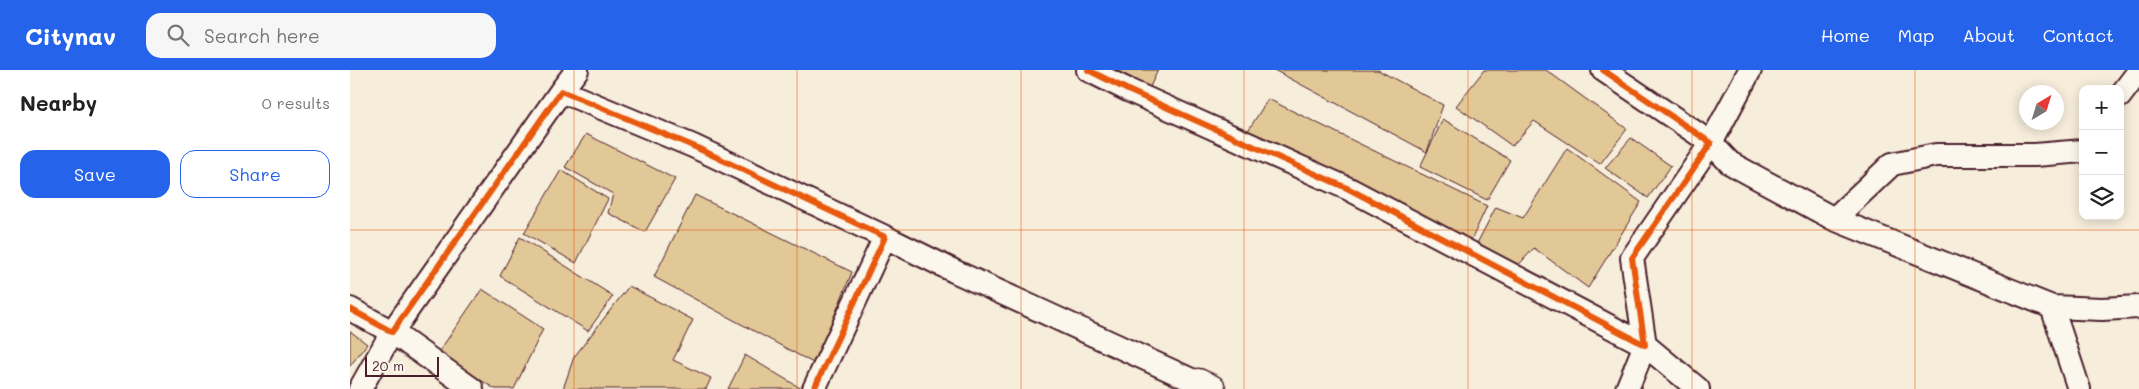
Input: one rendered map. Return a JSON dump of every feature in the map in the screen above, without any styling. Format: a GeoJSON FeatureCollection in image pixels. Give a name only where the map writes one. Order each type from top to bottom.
{"type":"FeatureCollection","features":[{"type":"Feature","properties":{"kind":"street"},"geometry":{"type":"LineString","coordinates":[[360,389],[392,332],[564,81],[577,70]]}},
{"type":"Feature","properties":{"kind":"street"},"geometry":{"type":"LineString","coordinates":[[1088,70],[1138,95],[1349,189],[1644,345],[1698,389]]}},
{"type":"Feature","properties":{"kind":"street"},"geometry":{"type":"LineString","coordinates":[[1603,70],[1712,143],[1730,164],[1834,219],[2052,307],[2102,309],[2139,307]]}},
{"type":"Feature","properties":{"kind":"street"},"geometry":{"type":"LineString","coordinates":[[1627,389],[1644,345],[1632,258],[1712,143],[1750,70]]}},
{"type":"Feature","properties":{"kind":"street"},"geometry":{"type":"LineString","coordinates":[[2124,91],[2139,71]]}},
{"type":"Feature","properties":{"kind":"street"},"geometry":{"type":"LineString","coordinates":[[564,81],[693,146],[1201,387]]}},
{"type":"Feature","properties":{"kind":"street"},"geometry":{"type":"LineString","coordinates":[[1834,219],[1892,164],[1936,155],[2035,155],[2079,151]]}},
{"type":"Feature","properties":{"kind":"street"},"geometry":{"type":"LineString","coordinates":[[814,389],[885,237]]}},
{"type":"Feature","properties":{"kind":"street"},"geometry":{"type":"LineString","coordinates":[[2052,307],[2079,389]]}},
{"type":"Feature","properties":{"kind":"street"},"geometry":{"type":"LineString","coordinates":[[350,309],[392,332],[472,389]]}},
{"type":"Feature","properties":{"kind":"building"},"geometry":{"type":"Polygon","coordinates":[[[1112,70],[1158,70],[1147,93],[1112,70]]]}},
{"type":"Feature","properties":{"kind":"building"},"geometry":{"type":"Polygon","coordinates":[[[1274,70],[1378,70],[1443,105],[1427,152],[1274,70]]]}},
{"type":"Feature","properties":{"kind":"building"},"geometry":{"type":"Polygon","coordinates":[[[1484,70],[1546,70],[1627,129],[1600,164],[1534,121],[1512,146],[1456,106],[1484,70]]]}},
{"type":"Feature","properties":{"kind":"building"},"geometry":{"type":"Polygon","coordinates":[[[1268,99],[1487,206],[1468,247],[1244,137],[1268,99]]]}},
{"type":"Feature","properties":{"kind":"building"},"geometry":{"type":"Polygon","coordinates":[[[1443,119],[1510,160],[1487,200],[1420,167],[1443,119]]]}},
{"type":"Feature","properties":{"kind":"building"},"geometry":{"type":"Polygon","coordinates":[[[586,134],[675,179],[645,232],[608,213],[613,194],[565,167],[586,134]]]}},
{"type":"Feature","properties":{"kind":"building"},"geometry":{"type":"Polygon","coordinates":[[[1631,138],[1671,166],[1648,198],[1605,168],[1631,138]]]}},
{"type":"Feature","properties":{"kind":"building"},"geometry":{"type":"Polygon","coordinates":[[[1567,148],[1641,202],[1588,288],[1534,248],[1513,271],[1474,249],[1496,207],[1523,218],[1567,148]]]}},
{"type":"Feature","properties":{"kind":"building"},"geometry":{"type":"Polygon","coordinates":[[[561,170],[608,199],[576,263],[524,233],[561,170]]]}},
{"type":"Feature","properties":{"kind":"building"},"geometry":{"type":"Polygon","coordinates":[[[695,195],[852,272],[815,364],[654,277],[695,195]]]}},
{"type":"Feature","properties":{"kind":"building"},"geometry":{"type":"Polygon","coordinates":[[[520,237],[613,296],[588,331],[500,276],[520,237]]]}},
{"type":"Feature","properties":{"kind":"building"},"geometry":{"type":"Polygon","coordinates":[[[629,286],[693,320],[673,360],[711,378],[706,389],[563,389],[574,357],[629,286]]]}},
{"type":"Feature","properties":{"kind":"building"},"geometry":{"type":"Polygon","coordinates":[[[482,289],[543,329],[514,389],[495,389],[438,353],[482,289]]]}},
{"type":"Feature","properties":{"kind":"building"},"geometry":{"type":"Polygon","coordinates":[[[350,331],[367,344],[350,366],[350,331]]]}},
{"type":"Feature","properties":{"kind":"building"},"geometry":{"type":"Polygon","coordinates":[[[745,355],[802,389],[728,389],[745,355]]]}},
{"type":"Feature","properties":{"kind":"cycle path"},"geometry":{"type":"LineString","coordinates":[[1088,70],[1130,91],[1349,189],[1645,345],[1632,258],[1711,143],[1603,70]]}},
{"type":"Feature","properties":{"kind":"cycle path"},"geometry":{"type":"LineString","coordinates":[[350,309],[392,332],[561,91],[693,146],[885,237],[814,389]]}}]}
